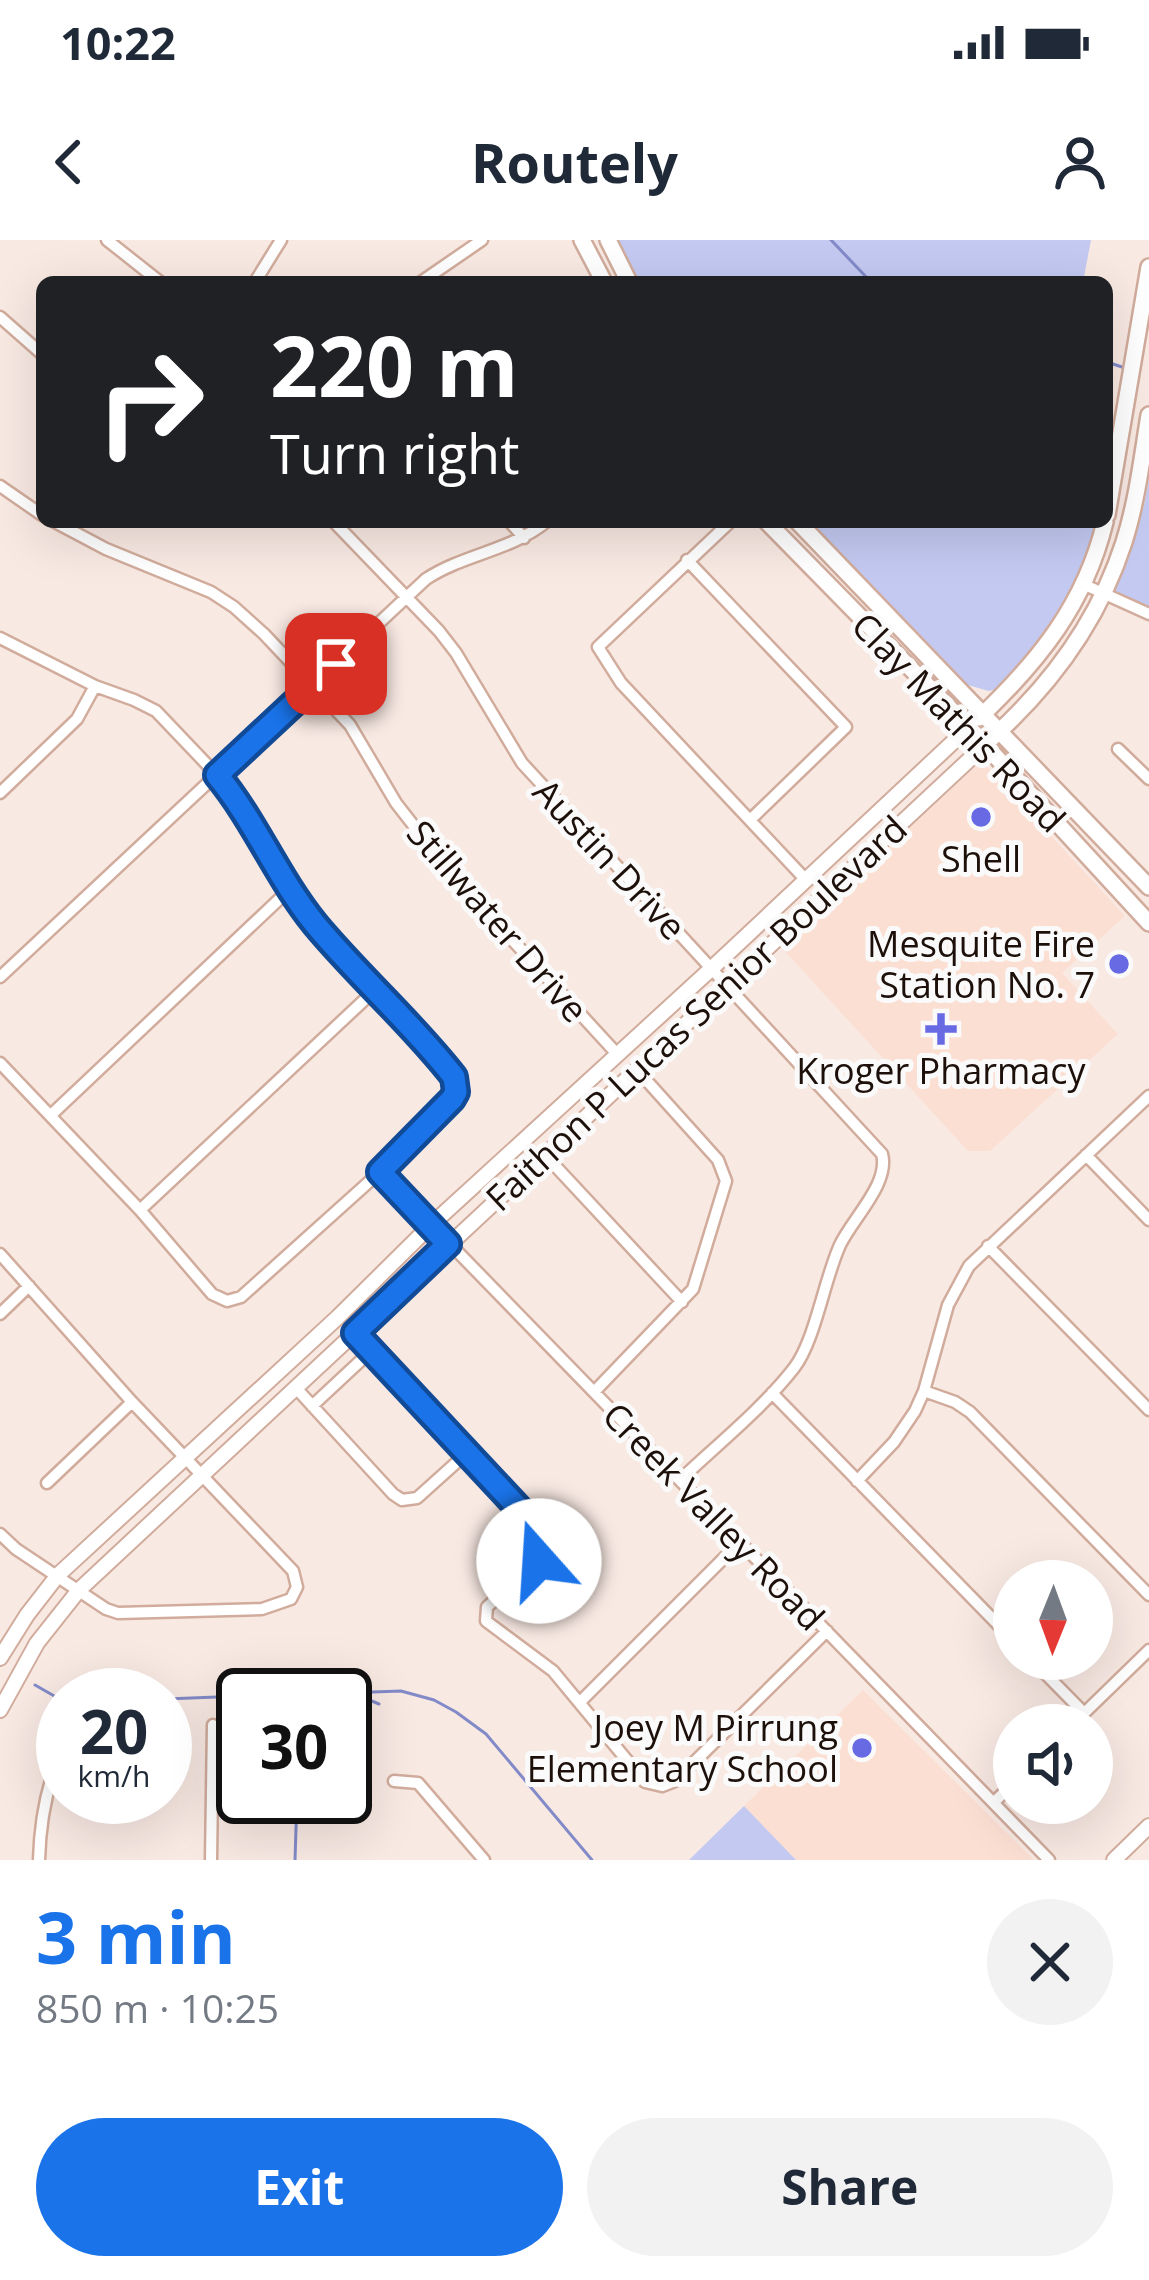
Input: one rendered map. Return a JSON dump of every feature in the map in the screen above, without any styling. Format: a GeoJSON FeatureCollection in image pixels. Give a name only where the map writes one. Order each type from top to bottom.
{"type":"FeatureCollection","features":[{"type":"Feature","properties":{"kind":"main road"},"geometry":{"type":"LineString","coordinates":[[582,240],[601,276]]}},
{"type":"Feature","properties":{"kind":"main road"},"geometry":{"type":"LineString","coordinates":[[608,240],[626,276]]}},
{"type":"Feature","properties":{"kind":"main road","name":"Faithon P Lucas Senior Boulevard"},"geometry":{"type":"LineString","coordinates":[[1113,475],[1149,267]]}},
{"type":"Feature","properties":{"kind":"main road","name":"Faithon P Lucas Senior Boulevard"},"geometry":{"type":"LineString","coordinates":[[985,745],[1058,669],[1105,593],[1130,522],[1149,416]]}},
{"type":"Feature","properties":{"kind":"main road","name":"Clay Mathis Road"},"geometry":{"type":"LineString","coordinates":[[773,528],[985,745],[1149,922]]}},
{"type":"Feature","properties":{"kind":"main road","name":"Clay Mathis Road"},"geometry":{"type":"LineString","coordinates":[[803,528],[1149,887]]}},
{"type":"Feature","properties":{"kind":"main road","name":"Faithon P Lucas Senior Boulevard"},"geometry":{"type":"LineString","coordinates":[[968,728],[1023,676],[1085,585],[1103,528]]}},
{"type":"Feature","properties":{"kind":"main road"},"geometry":{"type":"LineString","coordinates":[[1080,849],[1097,833]]}},
{"type":"Feature","properties":{"kind":"street"},"geometry":{"type":"LineString","coordinates":[[107,240],[152,276]]}},
{"type":"Feature","properties":{"kind":"street"},"geometry":{"type":"LineString","coordinates":[[259,276],[281,240]]}},
{"type":"Feature","properties":{"kind":"street"},"geometry":{"type":"LineString","coordinates":[[430,276],[482,240]]}},
{"type":"Feature","properties":{"kind":"street"},"geometry":{"type":"LineString","coordinates":[[0,317],[36,349]]}},
{"type":"Feature","properties":{"kind":"street"},"geometry":{"type":"LineString","coordinates":[[0,486],[36,511]]}},
{"type":"Feature","properties":{"kind":"street","name":"Stillwater Drive"},"geometry":{"type":"LineString","coordinates":[[66,528],[212,592],[234,607],[350,725],[396,803],[448,871],[618,1055]]}},
{"type":"Feature","properties":{"kind":"street","name":"Austin Drive"},"geometry":{"type":"LineString","coordinates":[[340,528],[439,631],[522,763],[878,1148],[884,1162],[881,1178],[839,1248],[801,1357],[772,1393],[680,1480]]}},
{"type":"Feature","properties":{"kind":"street"},"geometry":{"type":"LineString","coordinates":[[515,528],[524,538]]}},
{"type":"Feature","properties":{"kind":"street"},"geometry":{"type":"LineString","coordinates":[[0,977],[426,579],[447,565],[524,538],[538,528]]}},
{"type":"Feature","properties":{"kind":"street"},"geometry":{"type":"LineString","coordinates":[[723,528],[598,646],[621,683],[806,880]]}},
{"type":"Feature","properties":{"kind":"street"},"geometry":{"type":"LineString","coordinates":[[687,560],[846,728],[750,820]]}},
{"type":"Feature","properties":{"kind":"street"},"geometry":{"type":"LineString","coordinates":[[1085,585],[1149,614]]}},
{"type":"Feature","properties":{"kind":"street"},"geometry":{"type":"LineString","coordinates":[[0,638],[156,711],[238,801],[316,925],[450,1071],[456,1084],[452,1099],[380,1172],[235,1301],[212,1294],[140,1210],[0,1063]]}},
{"type":"Feature","properties":{"kind":"street"},"geometry":{"type":"LineString","coordinates":[[0,793],[77,719],[95,686]]}},
{"type":"Feature","properties":{"kind":"street","name":"Faithon P Lucas Senior Boulevard"},"geometry":{"type":"LineString","coordinates":[[0,1658],[58,1575],[968,728]]}},
{"type":"Feature","properties":{"kind":"street","name":"Faithon P Lucas Senior Boulevard"},"geometry":{"type":"LineString","coordinates":[[0,1707],[37,1643],[79,1591],[985,745]]}},
{"type":"Feature","properties":{"kind":"street"},"geometry":{"type":"LineString","coordinates":[[1118,749],[1149,779]]}},
{"type":"Feature","properties":{"kind":"street"},"geometry":{"type":"LineString","coordinates":[[832,856],[847,872]]}},
{"type":"Feature","properties":{"kind":"street"},"geometry":{"type":"LineString","coordinates":[[51,1115],[290,889]]}},
{"type":"Feature","properties":{"kind":"street"},"geometry":{"type":"LineString","coordinates":[[140,1210],[375,990]]}},
{"type":"Feature","properties":{"kind":"street"},"geometry":{"type":"LineString","coordinates":[[594,1392],[682,1302],[695,1282],[724,1192],[726,1174],[718,1160],[638,1071]]}},
{"type":"Feature","properties":{"kind":"street"},"geometry":{"type":"LineString","coordinates":[[857,1481],[909,1421],[924,1391],[949,1305],[969,1266],[1149,1096]]}},
{"type":"Feature","properties":{"kind":"street"},"geometry":{"type":"LineString","coordinates":[[1086,1155],[1149,1220]]}},
{"type":"Feature","properties":{"kind":"street"},"geometry":{"type":"LineString","coordinates":[[546,1156],[682,1302]]}},
{"type":"Feature","properties":{"kind":"street","name":"Creek Valley Road"},"geometry":{"type":"LineString","coordinates":[[380,1172],[993,1801]]}},
{"type":"Feature","properties":{"kind":"street"},"geometry":{"type":"LineString","coordinates":[[988,1246],[1149,1411]]}},
{"type":"Feature","properties":{"kind":"street"},"geometry":{"type":"LineString","coordinates":[[0,1255],[293,1571],[298,1587],[291,1599],[262,1609],[129,1614],[106,1609],[0,1534]]}},
{"type":"Feature","properties":{"kind":"street"},"geometry":{"type":"LineString","coordinates":[[0,1314],[29,1286]]}},
{"type":"Feature","properties":{"kind":"street"},"geometry":{"type":"LineString","coordinates":[[355,1333],[539,1530],[546,1544],[539,1561],[487,1607],[486,1621],[543,1661],[581,1701],[640,1778],[651,1785],[674,1781],[827,1631]]}},
{"type":"Feature","properties":{"kind":"street"},"geometry":{"type":"LineString","coordinates":[[312,1406],[371,1351]]}},
{"type":"Feature","properties":{"kind":"street"},"geometry":{"type":"LineString","coordinates":[[296,1388],[402,1501],[417,1498],[466,1453]]}},
{"type":"Feature","properties":{"kind":"street"},"geometry":{"type":"LineString","coordinates":[[924,1391],[970,1412],[1149,1595]]}},
{"type":"Feature","properties":{"kind":"street"},"geometry":{"type":"LineString","coordinates":[[772,1393],[993,1620]]}},
{"type":"Feature","properties":{"kind":"street"},"geometry":{"type":"LineString","coordinates":[[46,1484],[133,1402]]}},
{"type":"Feature","properties":{"kind":"street"},"geometry":{"type":"LineString","coordinates":[[581,1701],[739,1543]]}},
{"type":"Feature","properties":{"kind":"street"},"geometry":{"type":"LineString","coordinates":[[0,1556],[11,1546]]}},
{"type":"Feature","properties":{"kind":"street"},"geometry":{"type":"LineString","coordinates":[[1093,1704],[1149,1650]]}},
{"type":"Feature","properties":{"kind":"street"},"geometry":{"type":"LineString","coordinates":[[1052,1680],[1075,1704]]}},
{"type":"Feature","properties":{"kind":"street"},"geometry":{"type":"LineString","coordinates":[[211,1860],[213,1725]]}},
{"type":"Feature","properties":{"kind":"street"},"geometry":{"type":"LineString","coordinates":[[394,1781],[418,1783],[484,1860]]}},
{"type":"Feature","properties":{"kind":"street"},"geometry":{"type":"LineString","coordinates":[[39,1860],[42,1824]]}},
{"type":"Feature","properties":{"kind":"street","name":"Creek Valley Road"},"geometry":{"type":"LineString","coordinates":[[1015,1824],[1049,1860]]}},
{"type":"Feature","properties":{"kind":"street"},"geometry":{"type":"LineString","coordinates":[[1114,1860],[1149,1826]]}},
{"type":"Feature","properties":{"kind":"shaded area"},"geometry":{"type":"Polygon","coordinates":[[[612,240],[1091,240],[1084,276],[631,276],[612,240]]]}},
{"type":"Feature","properties":{"kind":"shaded area"},"geometry":{"type":"Polygon","coordinates":[[[1149,479],[1149,610],[1114,594],[1149,479]]]}},
{"type":"Feature","properties":{"kind":"shaded area"},"geometry":{"type":"Polygon","coordinates":[[[811,528],[1096,528],[1072,591],[1001,688],[989,691],[964,684],[811,528]]]}},
{"type":"Feature","properties":{"kind":"shaded area"},"geometry":{"type":"Polygon","coordinates":[[[982,761],[1125,916],[1062,973],[1118,1034],[990,1151],[968,1151],[780,946],[982,761]]]}},
{"type":"Feature","properties":{"kind":"shaded area","name":"Joey M Pirrung Elementary School"},"geometry":{"type":"Polygon","coordinates":[[[863,1690],[1034,1860],[796,1860],[744,1806],[863,1690]]]}},
{"type":"Feature","properties":{"kind":"shaded area"},"geometry":{"type":"Polygon","coordinates":[[[744,1806],[796,1860],[689,1860],[744,1806]]]}},
{"type":"Feature","properties":{"kind":"waterway"},"geometry":{"type":"LineString","coordinates":[[831,240],[865,276]]}},
{"type":"Feature","properties":{"kind":"waterway"},"geometry":{"type":"LineString","coordinates":[[1113,364],[1125,368]]}},
{"type":"Feature","properties":{"kind":"waterway"},"geometry":{"type":"LineString","coordinates":[[372,1692],[401,1691],[434,1700],[486,1734],[592,1860]]}},
{"type":"Feature","properties":{"kind":"waterway"},"geometry":{"type":"LineString","coordinates":[[192,1698],[216,1697]]}},
{"type":"Feature","properties":{"kind":"waterway"},"geometry":{"type":"LineString","coordinates":[[372,1701],[379,1704]]}},
{"type":"Feature","properties":{"kind":"waterway"},"geometry":{"type":"LineString","coordinates":[[295,1860],[296,1824]]}},
{"type":"Feature","properties":{"kind":"place","name":"Shell"},"geometry":{"type":"Point","coordinates":[981,817]}},
{"type":"Feature","properties":{"kind":"place","name":"Mesquite Fire Station No. 7"},"geometry":{"type":"Point","coordinates":[1119,964]}},
{"type":"Feature","properties":{"kind":"place","name":"Kroger Pharmacy"},"geometry":{"type":"Point","coordinates":[941,1029]}},
{"type":"Feature","properties":{"kind":"place","name":"Joey M Pirrung Elementary School"},"geometry":{"type":"Point","coordinates":[862,1748]}},
{"type":"Feature","properties":{"kind":"route"},"geometry":{"type":"LineString","coordinates":[[336,664],[217,775],[316,925],[454,1077],[452,1099],[380,1172],[448,1244],[355,1333],[539,1530],[546,1550],[539,1561]]}}]}
